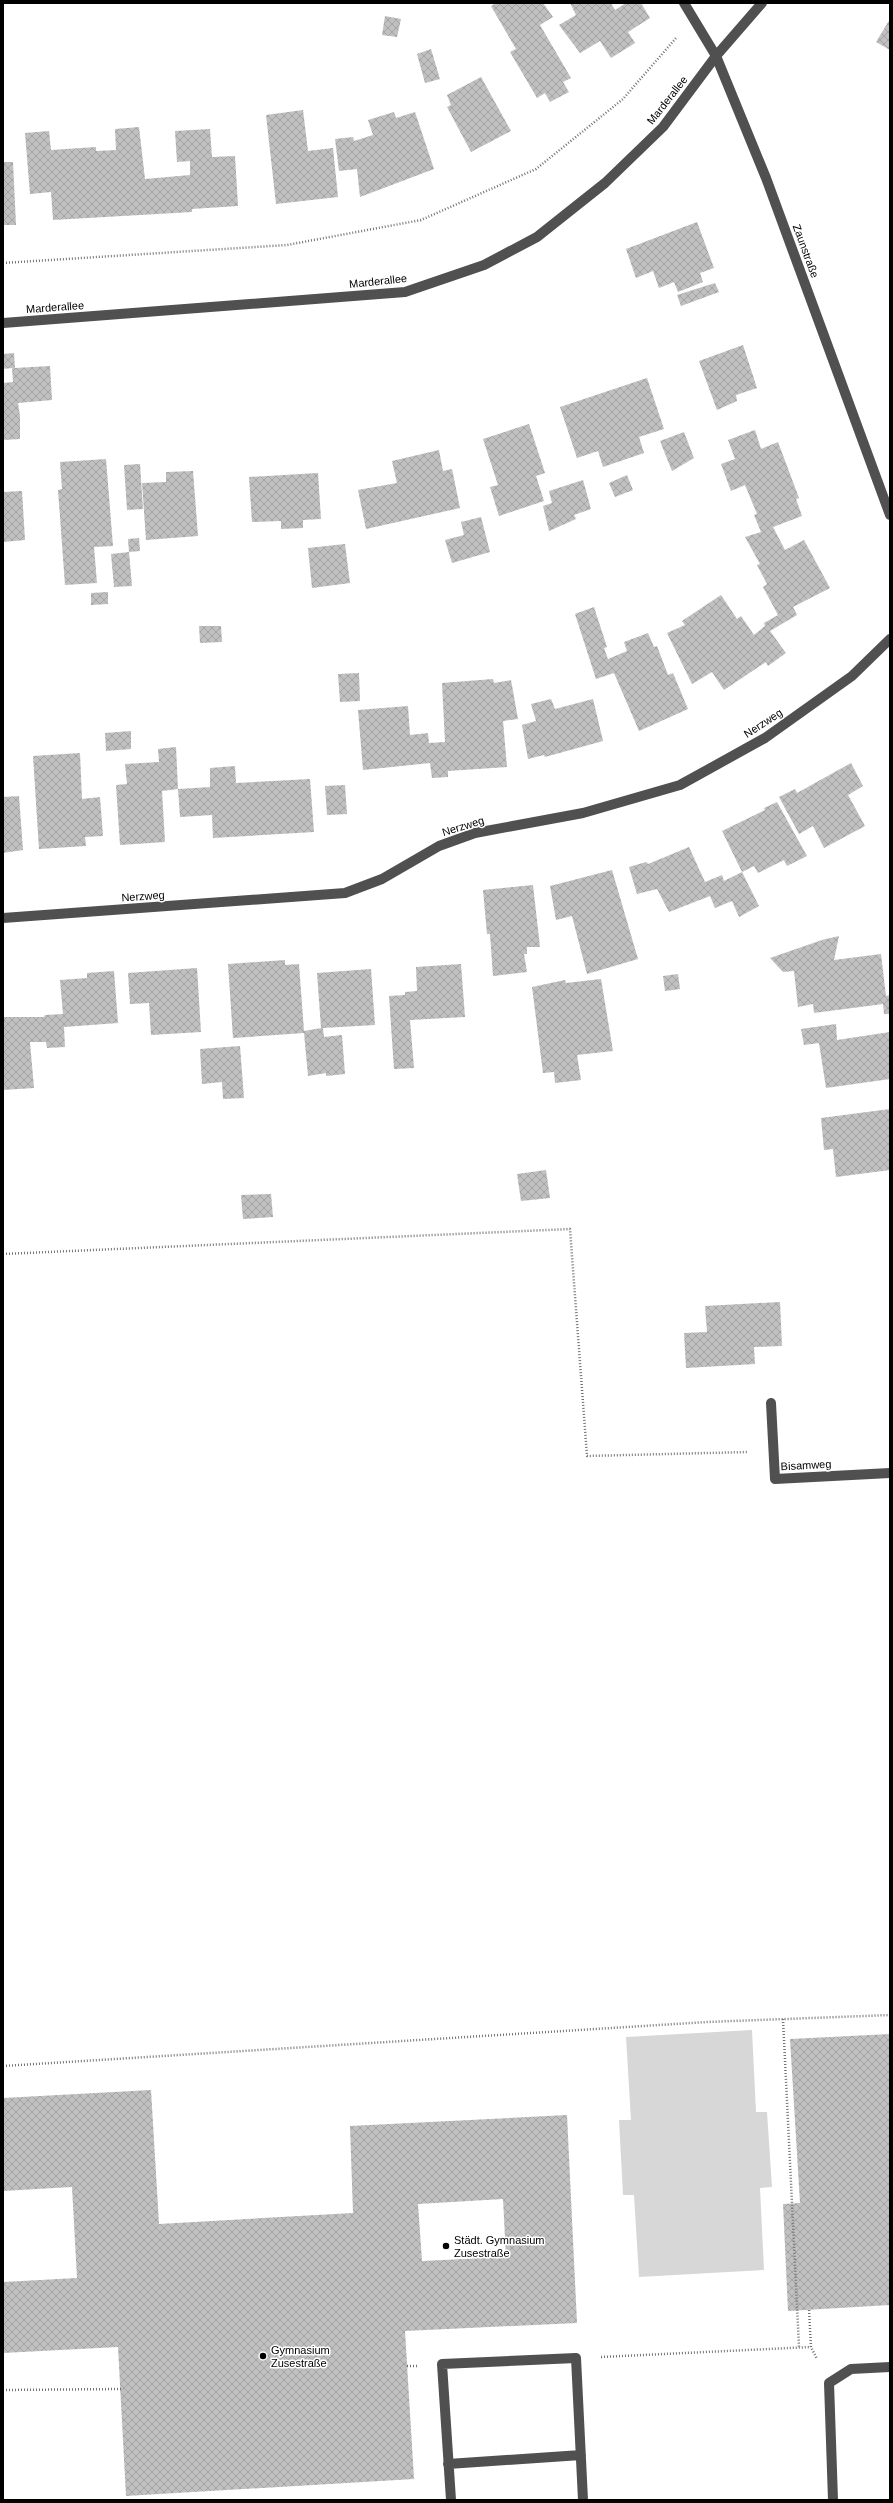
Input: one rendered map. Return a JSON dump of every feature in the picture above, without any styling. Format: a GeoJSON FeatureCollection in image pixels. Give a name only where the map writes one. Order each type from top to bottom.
{"type":"FeatureCollection","features":[{"type":"Feature","properties":{"kind":"street","name":"Zaunstraße"},"geometry":{"type":"LineString","coordinates":[[684,3],[716,56],[766,178],[890,515]]}},
{"type":"Feature","properties":{"kind":"street","name":"Marderallee"},"geometry":{"type":"LineString","coordinates":[[3,324],[405,292],[484,265],[537,237],[606,183],[663,127],[716,56],[762,3]]}},
{"type":"Feature","properties":{"kind":"street","name":"Nerzweg"},"geometry":{"type":"LineString","coordinates":[[3,918],[345,893],[382,879],[439,846],[475,833],[583,813],[680,785],[765,738],[852,676],[890,639]]}},
{"type":"Feature","properties":{"kind":"street","name":"Bisamweg"},"geometry":{"type":"LineString","coordinates":[[771,1403],[775,1479],[890,1473]]}},
{"type":"Feature","properties":{"kind":"street"},"geometry":{"type":"LineString","coordinates":[[451,2500],[442,2364],[576,2358],[583,2500]]}},
{"type":"Feature","properties":{"kind":"street"},"geometry":{"type":"LineString","coordinates":[[833,2500],[829,2383],[850,2369],[890,2367]]}},
{"type":"Feature","properties":{"kind":"street"},"geometry":{"type":"LineString","coordinates":[[448,2464],[581,2455]]}},
{"type":"Feature","properties":{"kind":"path"},"geometry":{"type":"LineString","coordinates":[[3,263],[287,245],[421,220],[536,169],[623,99],[693,19]]}},
{"type":"Feature","properties":{"kind":"path"},"geometry":{"type":"LineString","coordinates":[[3,1254],[570,1229],[587,1456],[774,1451]]}},
{"type":"Feature","properties":{"kind":"path"},"geometry":{"type":"LineString","coordinates":[[3,2066],[783,2019],[890,2015]]}},
{"type":"Feature","properties":{"kind":"path"},"geometry":{"type":"LineString","coordinates":[[783,2019],[799,2348]]}},
{"type":"Feature","properties":{"kind":"path"},"geometry":{"type":"LineString","coordinates":[[809,2310],[811,2347],[829,2383]]}},
{"type":"Feature","properties":{"kind":"path"},"geometry":{"type":"LineString","coordinates":[[576,2358],[811,2347]]}},
{"type":"Feature","properties":{"kind":"path"},"geometry":{"type":"LineString","coordinates":[[3,2390],[121,2389]]}},
{"type":"Feature","properties":{"kind":"shaded area"},"geometry":{"type":"Polygon","coordinates":[[[752,2030],[756,2112],[767,2112],[772,2187],[760,2188],[764,2270],[639,2277],[634,2195],[623,2195],[619,2120],[631,2120],[626,2037],[752,2030]]]}},
{"type":"Feature","properties":{"kind":"building"},"geometry":{"type":"Polygon","coordinates":[[[496,3],[543,3],[553,17],[540,25],[571,78],[563,82],[569,92],[550,102],[545,93],[537,98],[510,52],[516,49],[491,6],[496,3]]]}},
{"type":"Feature","properties":{"kind":"building"},"geometry":{"type":"Polygon","coordinates":[[[570,3],[611,3],[615,10],[626,3],[641,3],[650,18],[628,32],[635,43],[611,58],[600,41],[580,53],[559,25],[576,15],[570,3]]]}},
{"type":"Feature","properties":{"kind":"building"},"geometry":{"type":"Polygon","coordinates":[[[385,16],[401,19],[397,37],[382,35],[385,16]]]}},
{"type":"Feature","properties":{"kind":"building"},"geometry":{"type":"Polygon","coordinates":[[[890,19],[890,50],[876,42],[890,19]]]}},
{"type":"Feature","properties":{"kind":"building"},"geometry":{"type":"Polygon","coordinates":[[[431,49],[440,79],[425,83],[417,54],[431,49]]]}},
{"type":"Feature","properties":{"kind":"building"},"geometry":{"type":"Polygon","coordinates":[[[481,77],[511,131],[471,152],[447,107],[451,105],[447,95],[481,77]]]}},
{"type":"Feature","properties":{"kind":"building"},"geometry":{"type":"Polygon","coordinates":[[[303,110],[308,151],[333,148],[338,197],[276,204],[266,115],[303,110]]]}},
{"type":"Feature","properties":{"kind":"building"},"geometry":{"type":"Polygon","coordinates":[[[394,112],[396,118],[415,112],[434,169],[360,197],[357,169],[339,171],[335,139],[353,137],[354,141],[373,135],[368,120],[394,112]]]}},
{"type":"Feature","properties":{"kind":"building"},"geometry":{"type":"Polygon","coordinates":[[[139,127],[145,179],[190,175],[190,161],[177,162],[175,131],[210,129],[212,157],[235,156],[238,206],[192,209],[192,212],[53,220],[51,192],[30,194],[25,133],[49,131],[51,150],[96,147],[96,151],[116,150],[115,129],[139,127]]]}},
{"type":"Feature","properties":{"kind":"building"},"geometry":{"type":"Polygon","coordinates":[[[3,162],[13,162],[16,225],[3,225],[3,162]]]}},
{"type":"Feature","properties":{"kind":"building"},"geometry":{"type":"Polygon","coordinates":[[[697,222],[714,268],[700,273],[703,282],[678,292],[674,282],[659,288],[653,271],[636,278],[626,249],[697,222]]]}},
{"type":"Feature","properties":{"kind":"building"},"geometry":{"type":"Polygon","coordinates":[[[715,283],[719,292],[681,306],[677,295],[715,283]]]}},
{"type":"Feature","properties":{"kind":"building"},"geometry":{"type":"Polygon","coordinates":[[[743,345],[757,388],[736,395],[737,401],[717,410],[699,361],[743,345]]]}},
{"type":"Feature","properties":{"kind":"building"},"geometry":{"type":"Polygon","coordinates":[[[14,353],[15,368],[50,366],[52,400],[18,403],[20,416],[20,439],[3,440],[3,383],[13,382],[12,368],[3,369],[3,354],[14,353]]]}},
{"type":"Feature","properties":{"kind":"building"},"geometry":{"type":"Polygon","coordinates":[[[647,378],[664,429],[639,437],[644,453],[603,467],[598,451],[577,458],[560,407],[647,378]]]}},
{"type":"Feature","properties":{"kind":"building"},"geometry":{"type":"Polygon","coordinates":[[[529,424],[545,473],[536,476],[544,501],[499,516],[490,487],[498,485],[483,439],[529,424]]]}},
{"type":"Feature","properties":{"kind":"building"},"geometry":{"type":"Polygon","coordinates":[[[755,430],[761,449],[778,442],[799,498],[796,499],[802,516],[773,527],[785,550],[804,540],[830,588],[793,607],[797,615],[770,631],[786,653],[768,666],[766,662],[724,690],[712,672],[692,684],[667,633],[685,625],[682,621],[721,595],[737,619],[741,616],[754,635],[765,626],[764,623],[778,615],[763,587],[767,584],[757,565],[760,564],[745,537],[761,532],[754,515],[757,514],[745,485],[731,491],[721,464],[735,459],[728,440],[755,430]]]}},
{"type":"Feature","properties":{"kind":"building"},"geometry":{"type":"Polygon","coordinates":[[[684,432],[694,458],[672,471],[660,441],[684,432]]]}},
{"type":"Feature","properties":{"kind":"building"},"geometry":{"type":"Polygon","coordinates":[[[439,450],[443,471],[452,469],[460,508],[366,529],[358,490],[397,483],[392,461],[439,450]]]}},
{"type":"Feature","properties":{"kind":"building"},"geometry":{"type":"Polygon","coordinates":[[[106,459],[113,546],[94,547],[97,583],[65,585],[58,490],[62,489],[60,462],[106,459]]]}},
{"type":"Feature","properties":{"kind":"building"},"geometry":{"type":"Polygon","coordinates":[[[140,464],[143,509],[127,510],[124,465],[140,464]]]}},
{"type":"Feature","properties":{"kind":"building"},"geometry":{"type":"Polygon","coordinates":[[[193,471],[198,536],[146,540],[142,483],[166,482],[166,472],[193,471]]]}},
{"type":"Feature","properties":{"kind":"building"},"geometry":{"type":"Polygon","coordinates":[[[318,473],[321,519],[303,520],[303,528],[281,529],[281,521],[252,522],[249,477],[318,473]]]}},
{"type":"Feature","properties":{"kind":"building"},"geometry":{"type":"Polygon","coordinates":[[[627,475],[633,490],[615,497],[609,483],[627,475]]]}},
{"type":"Feature","properties":{"kind":"building"},"geometry":{"type":"Polygon","coordinates":[[[583,480],[591,509],[574,515],[576,519],[549,531],[543,506],[552,503],[549,491],[583,480]]]}},
{"type":"Feature","properties":{"kind":"building"},"geometry":{"type":"Polygon","coordinates":[[[22,491],[25,540],[3,542],[3,492],[22,491]]]}},
{"type":"Feature","properties":{"kind":"building"},"geometry":{"type":"Polygon","coordinates":[[[481,517],[490,552],[452,563],[445,540],[464,535],[461,522],[481,517]]]}},
{"type":"Feature","properties":{"kind":"building"},"geometry":{"type":"Polygon","coordinates":[[[139,538],[140,551],[129,552],[128,539],[139,538]]]}},
{"type":"Feature","properties":{"kind":"building"},"geometry":{"type":"Polygon","coordinates":[[[345,544],[350,583],[312,588],[308,548],[345,544]]]}},
{"type":"Feature","properties":{"kind":"building"},"geometry":{"type":"Polygon","coordinates":[[[129,552],[132,586],[114,587],[111,554],[129,552]]]}},
{"type":"Feature","properties":{"kind":"building"},"geometry":{"type":"Polygon","coordinates":[[[108,592],[108,604],[91,605],[91,593],[108,592]]]}},
{"type":"Feature","properties":{"kind":"building"},"geometry":{"type":"Polygon","coordinates":[[[594,607],[607,647],[604,648],[608,659],[627,651],[624,642],[648,633],[654,647],[657,646],[668,675],[673,673],[688,709],[639,731],[614,673],[596,679],[575,614],[594,607]]]}},
{"type":"Feature","properties":{"kind":"building"},"geometry":{"type":"Polygon","coordinates":[[[199,626],[221,626],[222,642],[200,643],[199,626]]]}},
{"type":"Feature","properties":{"kind":"building"},"geometry":{"type":"Polygon","coordinates":[[[359,673],[360,701],[340,702],[338,674],[359,673]]]}},
{"type":"Feature","properties":{"kind":"building"},"geometry":{"type":"Polygon","coordinates":[[[493,679],[494,683],[511,680],[518,719],[503,721],[507,767],[448,771],[448,777],[432,778],[430,763],[363,770],[358,710],[408,706],[410,735],[428,733],[429,743],[445,742],[442,683],[493,679]]]}},
{"type":"Feature","properties":{"kind":"building"},"geometry":{"type":"Polygon","coordinates":[[[551,699],[555,709],[593,699],[603,741],[545,757],[544,755],[528,759],[522,725],[536,721],[531,704],[551,699]]]}},
{"type":"Feature","properties":{"kind":"building"},"geometry":{"type":"Polygon","coordinates":[[[131,731],[131,749],[106,751],[105,733],[131,731]]]}},
{"type":"Feature","properties":{"kind":"building"},"geometry":{"type":"Polygon","coordinates":[[[176,747],[178,789],[162,791],[165,842],[120,845],[116,785],[127,784],[125,764],[159,762],[158,749],[176,747]]]}},
{"type":"Feature","properties":{"kind":"building"},"geometry":{"type":"Polygon","coordinates":[[[80,753],[82,799],[100,797],[103,836],[85,837],[86,846],[39,849],[33,756],[80,753]]]}},
{"type":"Feature","properties":{"kind":"building"},"geometry":{"type":"Polygon","coordinates":[[[851,763],[863,786],[848,795],[865,826],[824,848],[813,826],[799,834],[779,797],[795,789],[797,793],[851,763]]]}},
{"type":"Feature","properties":{"kind":"building"},"geometry":{"type":"Polygon","coordinates":[[[235,766],[236,783],[310,779],[314,832],[213,838],[212,815],[180,817],[178,789],[210,787],[210,768],[235,766]]]}},
{"type":"Feature","properties":{"kind":"building"},"geometry":{"type":"Polygon","coordinates":[[[345,785],[347,814],[327,815],[325,786],[345,785]]]}},
{"type":"Feature","properties":{"kind":"building"},"geometry":{"type":"Polygon","coordinates":[[[19,796],[23,850],[3,853],[3,797],[19,796]]]}},
{"type":"Feature","properties":{"kind":"building"},"geometry":{"type":"Polygon","coordinates":[[[777,802],[807,856],[787,866],[784,860],[758,873],[754,866],[742,872],[722,831],[765,810],[764,808],[777,802]]]}},
{"type":"Feature","properties":{"kind":"building"},"geometry":{"type":"Polygon","coordinates":[[[689,847],[705,882],[722,875],[724,881],[742,872],[759,906],[739,917],[732,901],[715,908],[710,896],[669,912],[657,889],[637,894],[629,867],[646,862],[648,864],[689,847]]]}},
{"type":"Feature","properties":{"kind":"building"},"geometry":{"type":"Polygon","coordinates":[[[612,870],[638,959],[587,974],[572,916],[556,920],[550,886],[612,870]]]}},
{"type":"Feature","properties":{"kind":"building"},"geometry":{"type":"Polygon","coordinates":[[[533,885],[540,947],[527,947],[527,954],[524,954],[527,972],[493,976],[490,934],[487,934],[483,890],[533,885]]]}},
{"type":"Feature","properties":{"kind":"building"},"geometry":{"type":"Polygon","coordinates":[[[839,936],[834,960],[881,954],[886,996],[890,995],[890,1014],[884,1014],[883,1004],[814,1013],[813,1004],[798,1007],[794,971],[783,972],[770,958],[822,940],[839,936]]]}},
{"type":"Feature","properties":{"kind":"building"},"geometry":{"type":"Polygon","coordinates":[[[285,960],[285,965],[299,964],[304,1031],[321,1028],[317,973],[371,969],[375,1025],[323,1028],[324,1037],[342,1035],[345,1074],[326,1076],[326,1073],[308,1076],[304,1033],[233,1038],[228,964],[285,960]]]}},
{"type":"Feature","properties":{"kind":"building"},"geometry":{"type":"Polygon","coordinates":[[[461,964],[465,1017],[410,1020],[414,1068],[394,1069],[389,996],[405,995],[405,992],[417,991],[416,967],[461,964]]]}},
{"type":"Feature","properties":{"kind":"building"},"geometry":{"type":"Polygon","coordinates":[[[197,968],[201,1032],[151,1035],[149,1003],[130,1004],[128,973],[197,968]]]}},
{"type":"Feature","properties":{"kind":"building"},"geometry":{"type":"Polygon","coordinates":[[[114,971],[118,1023],[64,1027],[65,1047],[47,1048],[46,1042],[30,1042],[34,1088],[3,1090],[3,1017],[44,1017],[45,1015],[63,1014],[60,980],[87,978],[87,973],[114,971]]]}},
{"type":"Feature","properties":{"kind":"building"},"geometry":{"type":"Polygon","coordinates":[[[678,974],[680,989],[665,991],[663,976],[678,974]]]}},
{"type":"Feature","properties":{"kind":"building"},"geometry":{"type":"Polygon","coordinates":[[[601,979],[613,1051],[577,1055],[581,1080],[555,1083],[554,1072],[543,1073],[532,987],[565,980],[566,983],[601,979]]]}},
{"type":"Feature","properties":{"kind":"building"},"geometry":{"type":"Polygon","coordinates":[[[836,1024],[837,1040],[890,1032],[890,1079],[826,1088],[819,1043],[804,1045],[801,1029],[836,1024]]]}},
{"type":"Feature","properties":{"kind":"building"},"geometry":{"type":"Polygon","coordinates":[[[240,1046],[244,1098],[223,1099],[222,1082],[202,1084],[200,1049],[240,1046]]]}},
{"type":"Feature","properties":{"kind":"building"},"geometry":{"type":"Polygon","coordinates":[[[890,1109],[890,1170],[836,1177],[833,1149],[824,1150],[821,1118],[890,1109]]]}},
{"type":"Feature","properties":{"kind":"building"},"geometry":{"type":"Polygon","coordinates":[[[546,1170],[550,1198],[521,1201],[517,1174],[546,1170]]]}},
{"type":"Feature","properties":{"kind":"building"},"geometry":{"type":"Polygon","coordinates":[[[271,1194],[273,1217],[243,1219],[241,1195],[271,1194]]]}},
{"type":"Feature","properties":{"kind":"building"},"geometry":{"type":"Polygon","coordinates":[[[780,1302],[782,1346],[754,1347],[755,1364],[686,1368],[684,1333],[707,1332],[705,1306],[780,1302]]]}},
{"type":"Feature","properties":{"kind":"building"},"geometry":{"type":"Polygon","coordinates":[[[890,2034],[890,2305],[788,2311],[783,2204],[800,2203],[790,2039],[890,2034]]]}},
{"type":"Feature","properties":{"kind":"building"},"geometry":{"type":"Polygon","coordinates":[[[151,2090],[159,2224],[353,2213],[350,2126],[567,2115],[577,2323],[405,2331],[414,2479],[126,2496],[118,2347],[3,2353],[3,2282],[77,2278],[72,2187],[3,2191],[3,2098],[151,2090]],[[503,2199],[418,2204],[422,2261],[506,2257],[503,2199]]]}},
{"type":"Feature","properties":{"kind":"place","name":"Städt. Gymnasium Zusestraße"},"geometry":{"type":"Point","coordinates":[446,2246]}},
{"type":"Feature","properties":{"kind":"place","name":"Gymnasium Zusestraße"},"geometry":{"type":"Point","coordinates":[263,2356]}}]}
